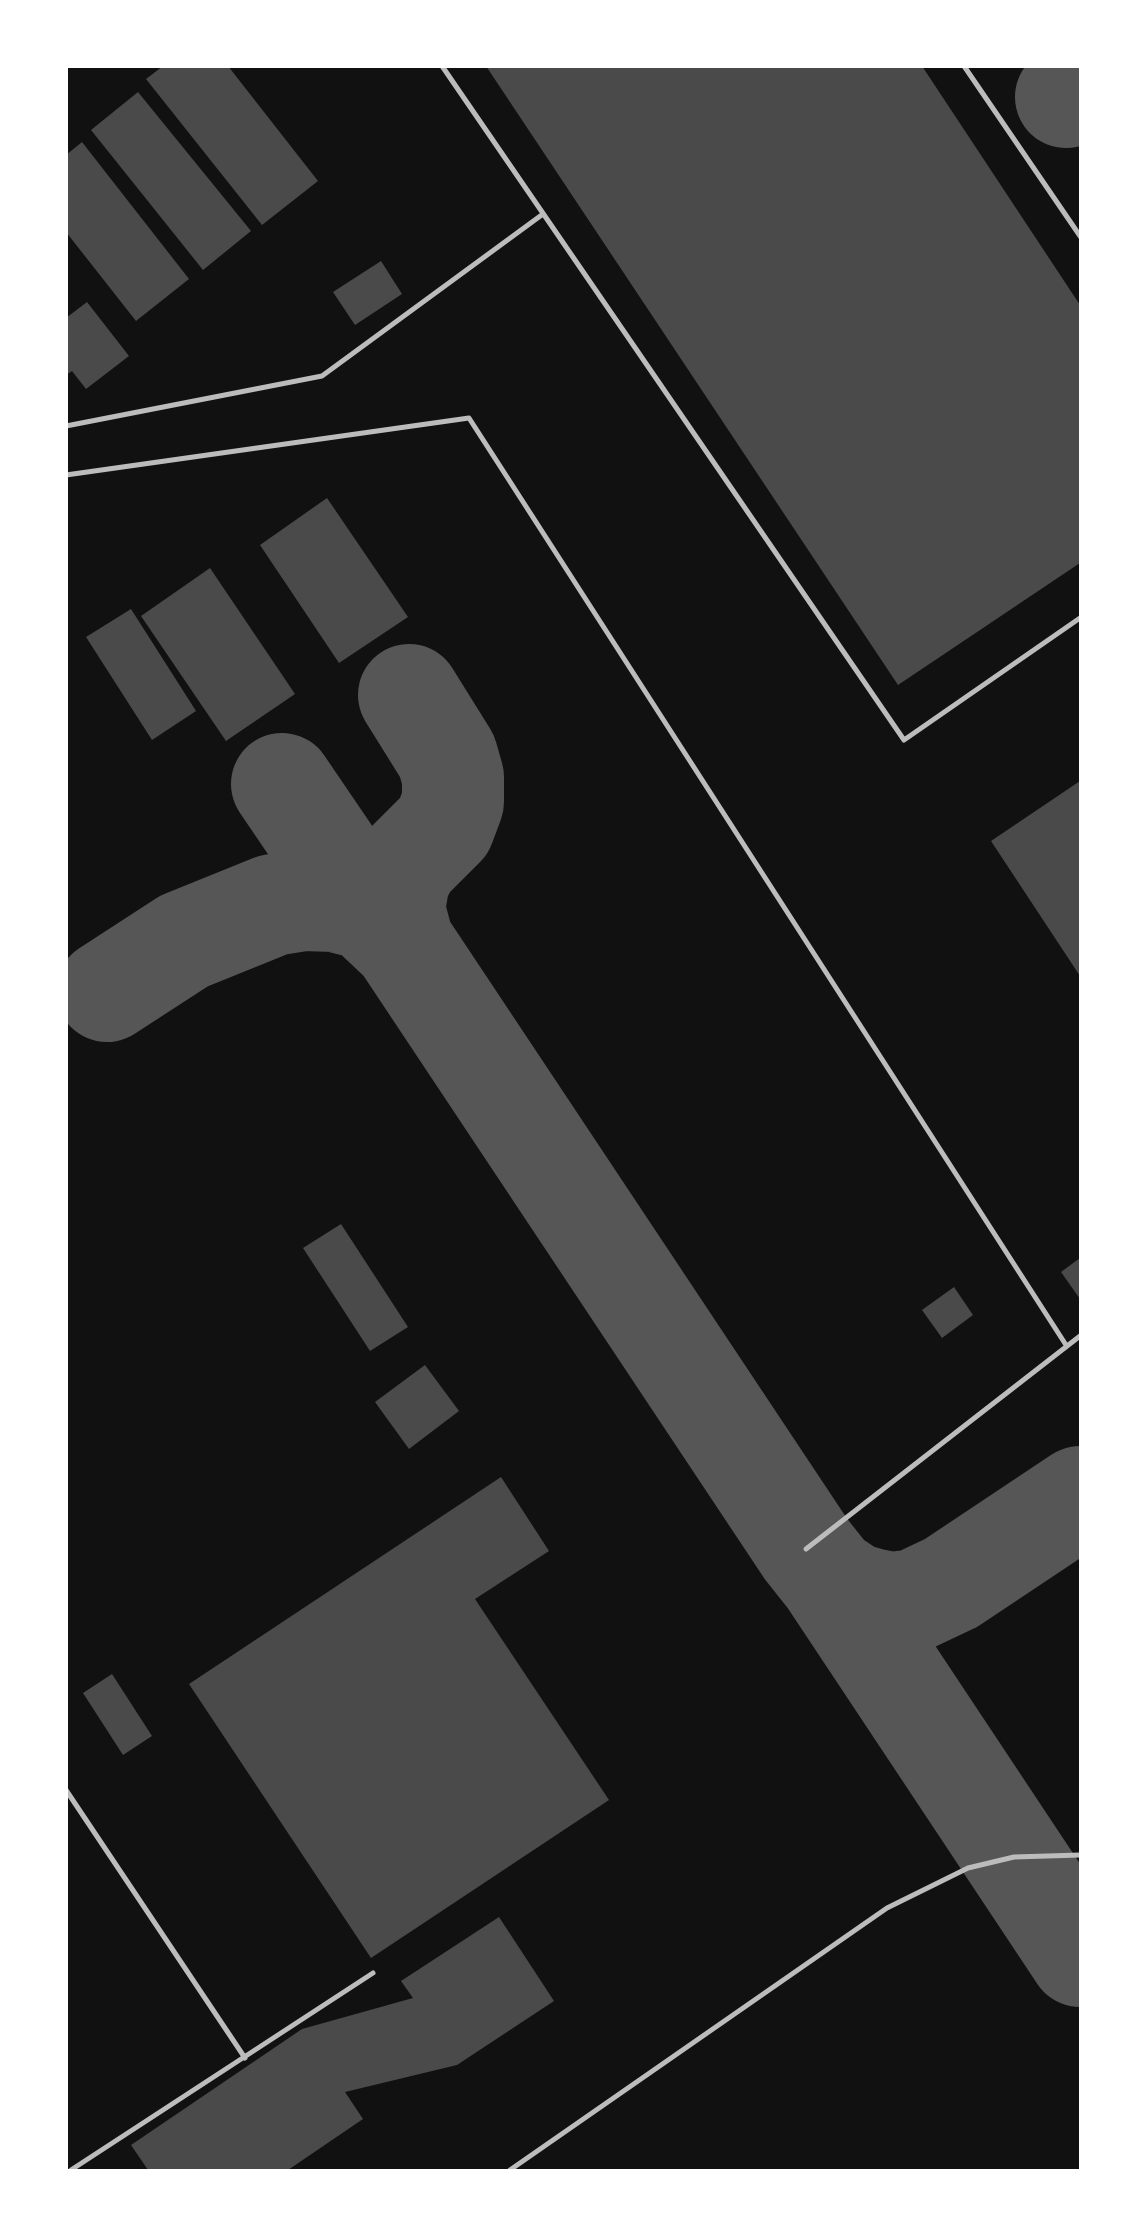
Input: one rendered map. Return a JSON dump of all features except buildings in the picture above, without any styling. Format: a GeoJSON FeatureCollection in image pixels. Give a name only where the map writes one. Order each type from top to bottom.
{"type":"FeatureCollection","features":[{"type":"Feature","properties":{"kind":"lane"},"geometry":{"type":"LineString","coordinates":[[442,66],[904,740],[1080,618]]}},
{"type":"Feature","properties":{"kind":"lane"},"geometry":{"type":"LineString","coordinates":[[964,66],[1080,236]]}},
{"type":"Feature","properties":{"kind":"lane"},"geometry":{"type":"LineString","coordinates":[[66,426],[322,376],[543,214]]}},
{"type":"Feature","properties":{"kind":"lane"},"geometry":{"type":"LineString","coordinates":[[66,475],[469,418],[1066,1345]]}},
{"type":"Feature","properties":{"kind":"lane"},"geometry":{"type":"LineString","coordinates":[[806,1549],[1080,1336]]}},
{"type":"Feature","properties":{"kind":"lane"},"geometry":{"type":"LineString","coordinates":[[66,1790],[245,2058]]}},
{"type":"Feature","properties":{"kind":"lane"},"geometry":{"type":"LineString","coordinates":[[510,2171],[887,1908],[968,1868],[1014,1857],[1080,1855]]}},
{"type":"Feature","properties":{"kind":"lane"},"geometry":{"type":"LineString","coordinates":[[71,2171],[373,1973]]}},
{"type":"Feature","properties":{"kind":"taxiway"},"geometry":{"type":"LineString","coordinates":[[1066,97],[1080,87]]}},
{"type":"Feature","properties":{"kind":"taxiway"},"geometry":{"type":"LineString","coordinates":[[403,943],[394,909],[399,879],[409,861],[444,826],[453,802],[453,777],[447,756],[409,695]]}},
{"type":"Feature","properties":{"kind":"taxiway"},"geometry":{"type":"LineString","coordinates":[[282,784],[367,909],[403,943],[806,1549],[829,1578],[853,1594],[871,1599],[891,1603],[915,1600],[951,1583],[1080,1497]]}},
{"type":"Feature","properties":{"kind":"taxiway"},"geometry":{"type":"LineString","coordinates":[[107,991],[184,941],[273,905],[304,900],[335,901],[367,909]]}},
{"type":"Feature","properties":{"kind":"taxiway"},"geometry":{"type":"LineString","coordinates":[[829,1578],[1080,1956]]}}]}
